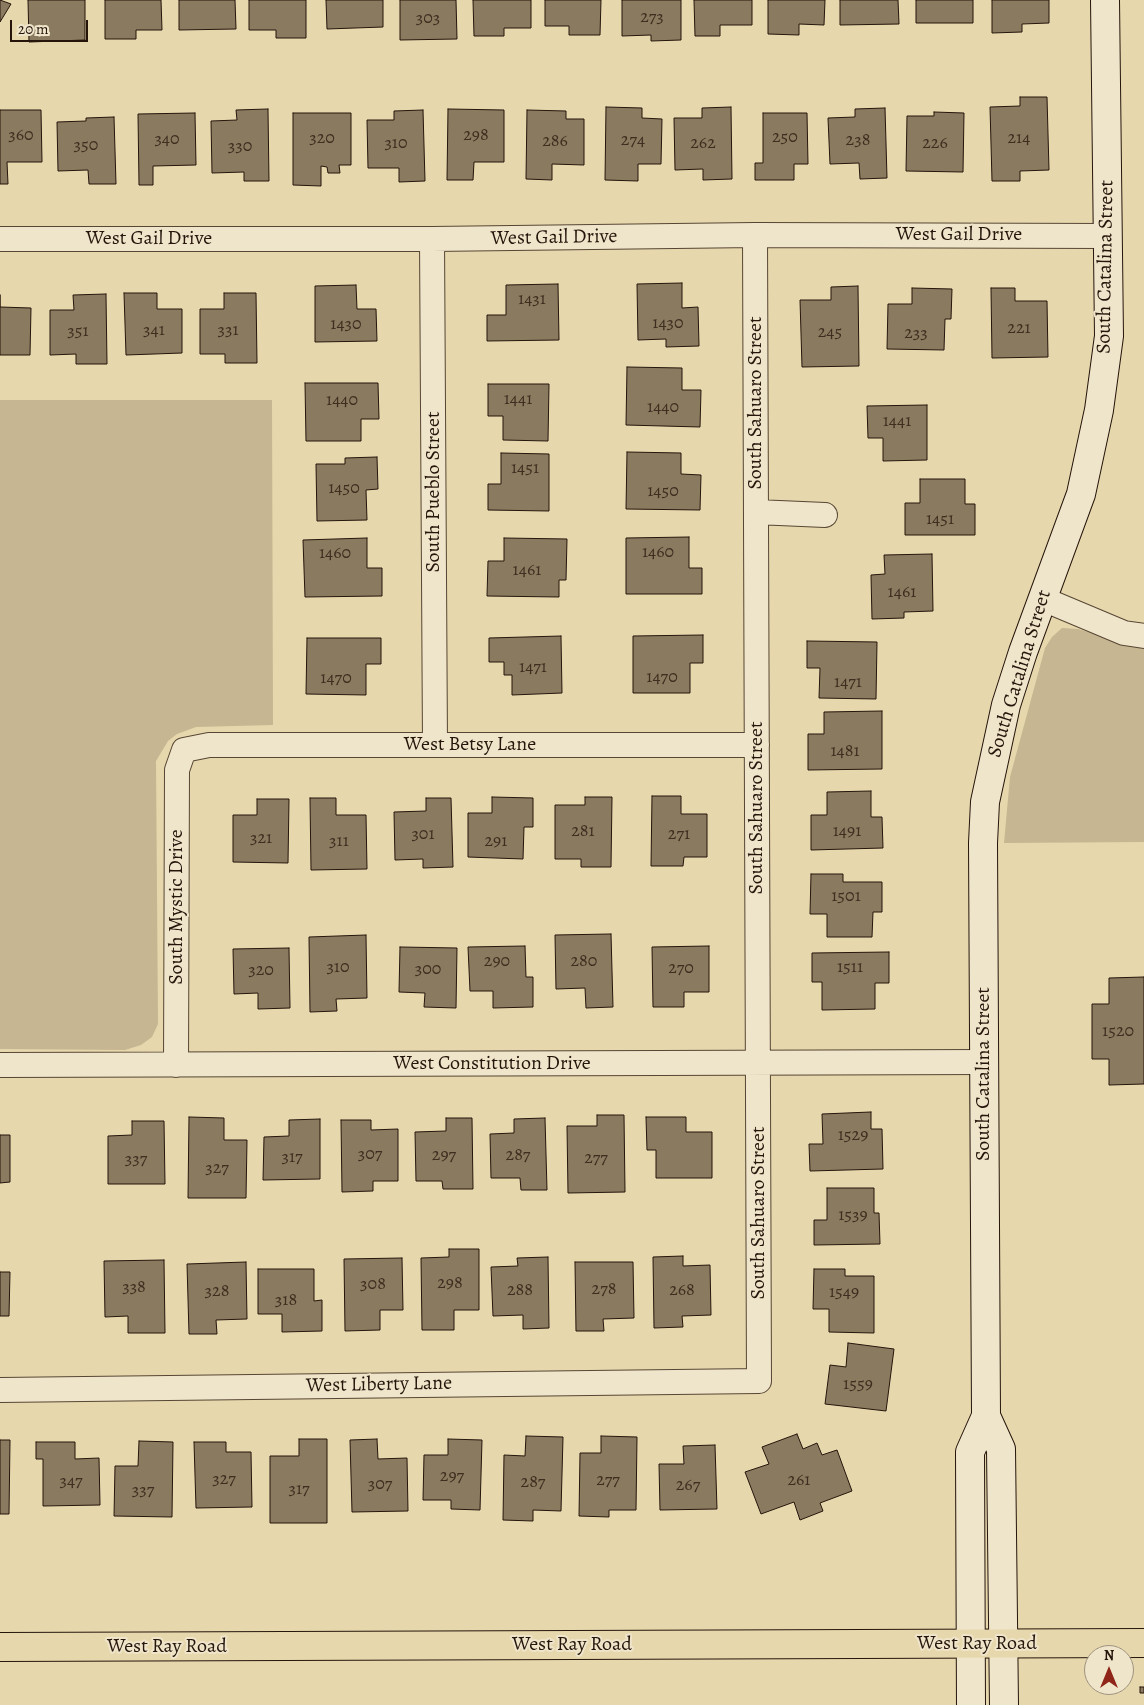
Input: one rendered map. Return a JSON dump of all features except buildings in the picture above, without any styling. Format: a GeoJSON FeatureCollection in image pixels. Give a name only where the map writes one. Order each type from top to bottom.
{"type":"FeatureCollection","features":[{"type":"Feature","properties":{"kind":"main road","name":"West Ray Road"},"geometry":{"type":"LineString","coordinates":[[0,1647],[1144,1643]]}},
{"type":"Feature","properties":{"kind":"street","name":"South Catalina Street"},"geometry":{"type":"LineString","coordinates":[[1004,1705],[1001,1449],[986,1416],[983,843],[985,802],[1006,705],[1081,494],[1099,410],[1109,336],[1105,0]]}},
{"type":"Feature","properties":{"kind":"street","name":"West Gail Drive"},"geometry":{"type":"LineString","coordinates":[[0,239],[432,239],[756,235],[1108,236]]}},
{"type":"Feature","properties":{"kind":"street","name":"South Sahuaro Street"},"geometry":{"type":"LineString","coordinates":[[756,235],[759,1381]]}},
{"type":"Feature","properties":{"kind":"street","name":"South Pueblo Street"},"geometry":{"type":"LineString","coordinates":[[432,239],[435,745]]}},
{"type":"Feature","properties":{"kind":"street"},"geometry":{"type":"LineString","coordinates":[[756,512],[825,515]]}},
{"type":"Feature","properties":{"kind":"street"},"geometry":{"type":"LineString","coordinates":[[1043,599],[1124,633],[1144,636]]}},
{"type":"Feature","properties":{"kind":"street","name":"West Betsy Lane"},"geometry":{"type":"LineString","coordinates":[[184,750],[209,745],[756,745]]}},
{"type":"Feature","properties":{"kind":"street","name":"South Mystic Drive"},"geometry":{"type":"LineString","coordinates":[[176,1065],[177,770],[184,750]]}},
{"type":"Feature","properties":{"kind":"street","name":"West Constitution Drive"},"geometry":{"type":"LineString","coordinates":[[0,1066],[984,1062]]}},
{"type":"Feature","properties":{"kind":"street","name":"West Liberty Lane"},"geometry":{"type":"LineString","coordinates":[[0,1390],[759,1381]]}},
{"type":"Feature","properties":{"kind":"street","name":"South Catalina Street"},"geometry":{"type":"LineString","coordinates":[[971,1705],[970,1452],[986,1416]]}},
{"type":"Feature","properties":{"kind":"shaded area"},"geometry":{"type":"Polygon","coordinates":[[[0,400],[272,400],[273,725],[196,727],[177,734],[168,741],[156,761],[158,1024],[152,1037],[141,1045],[125,1050],[0,1049],[0,400]]]}},
{"type":"Feature","properties":{"kind":"shaded area"},"geometry":{"type":"Polygon","coordinates":[[[1062,628],[1078,629],[1144,648],[1144,842],[1004,843],[1010,777],[1045,648],[1052,637],[1062,628]]]}}]}
